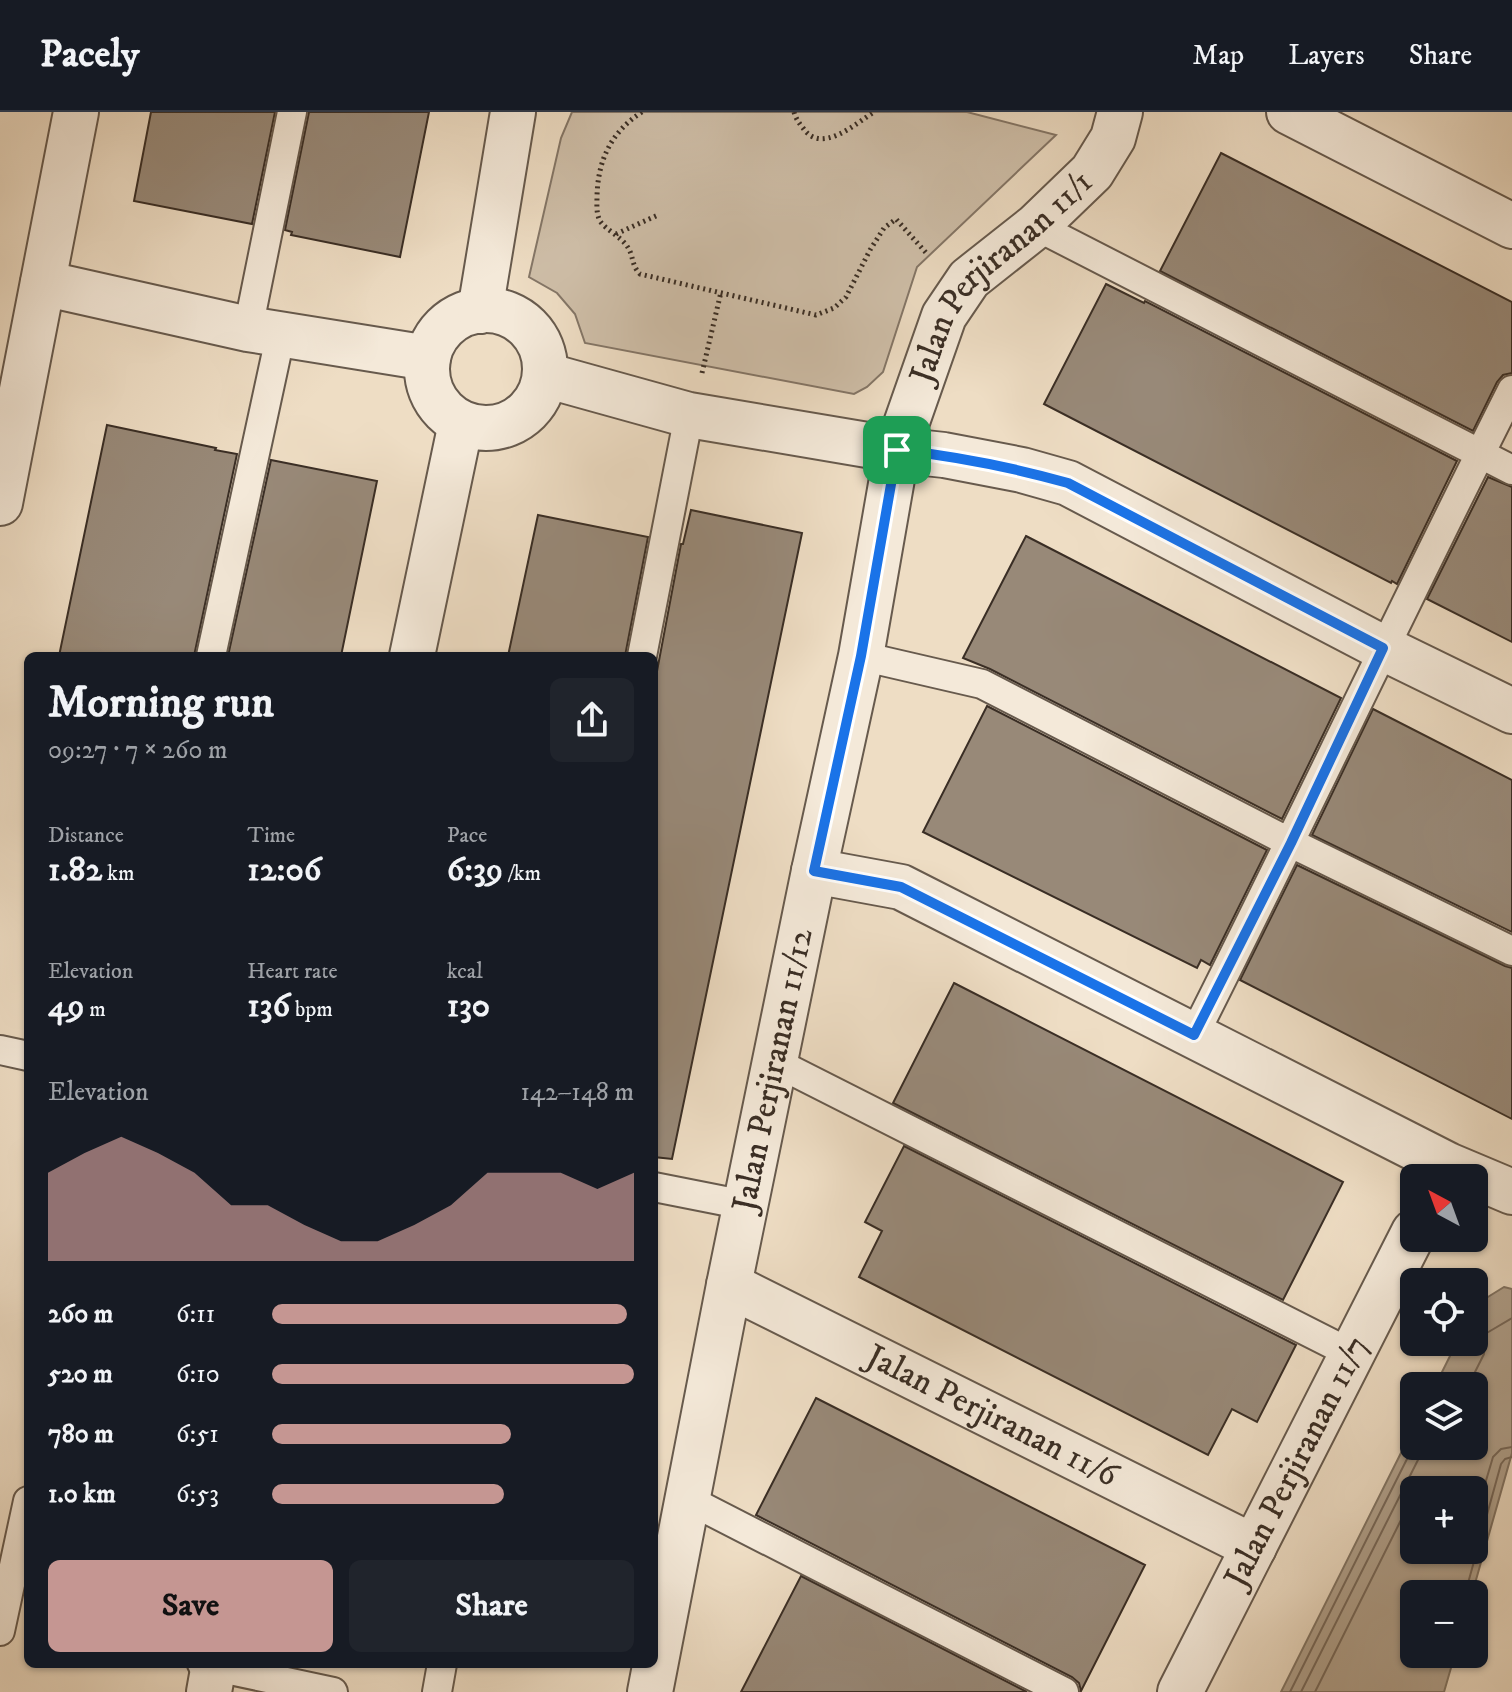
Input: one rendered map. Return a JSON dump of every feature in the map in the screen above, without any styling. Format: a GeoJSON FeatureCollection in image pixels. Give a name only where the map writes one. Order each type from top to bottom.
{"type":"FeatureCollection","features":[{"type":"Feature","properties":{"kind":"street"},"geometry":{"type":"LineString","coordinates":[[0,503],[76,112]]}},
{"type":"Feature","properties":{"kind":"street"},"geometry":{"type":"LineString","coordinates":[[480,311],[513,112]]}},
{"type":"Feature","properties":{"kind":"street","name":"Jalan Perjiranan 11/1"},"geometry":{"type":"LineString","coordinates":[[897,450],[944,316],[969,279],[1036,226],[1092,172],[1113,138],[1120,112]]}},
{"type":"Feature","properties":{"kind":"street"},"geometry":{"type":"LineString","coordinates":[[1289,112],[1512,226]]}},
{"type":"Feature","properties":{"kind":"street"},"geometry":{"type":"LineString","coordinates":[[43,283],[264,331],[428,358]]}},
{"type":"Feature","properties":{"kind":"street"},"geometry":{"type":"LineString","coordinates":[[480,311],[497,311],[528,327],[538,341],[544,358],[545,375],[540,393],[530,409],[515,421],[497,427],[479,428],[461,423],[445,412],[433,396],[427,377],[428,358],[446,326],[462,316],[480,311]]}},
{"type":"Feature","properties":{"kind":"street"},"geometry":{"type":"LineString","coordinates":[[545,375],[689,415],[944,455],[1022,470],[1068,483],[1383,648],[1512,711]]}},
{"type":"Feature","properties":{"kind":"street"},"geometry":{"type":"LineString","coordinates":[[413,652],[461,423]]}},
{"type":"Feature","properties":{"kind":"street","name":"Jalan Perjiranan 11/12"},"geometry":{"type":"LineString","coordinates":[[658,1650],[745,1205],[861,656],[897,450]]}},
{"type":"Feature","properties":{"kind":"street"},"geometry":{"type":"LineString","coordinates":[[814,871],[901,887],[1194,1035],[1429,1164]]}},
{"type":"Feature","properties":{"kind":"street"},"geometry":{"type":"LineString","coordinates":[[1488,1185],[1512,1192]]}},
{"type":"Feature","properties":{"kind":"street","name":"Jalan Perjiranan 11/7"},"geometry":{"type":"LineString","coordinates":[[1180,1692],[1404,1252]]}},
{"type":"Feature","properties":{"kind":"street","name":"Jalan Perjiranan 11/6"},"geometry":{"type":"LineString","coordinates":[[729,1285],[1254,1547]]}},
{"type":"Feature","properties":{"kind":"street","name":"Jalan Perjiranan 11/12"},"geometry":{"type":"LineString","coordinates":[[650,1692],[655,1668]]}},
{"type":"Feature","properties":{"kind":"lane"},"geometry":{"type":"LineString","coordinates":[[212,652],[264,331],[292,112]]}},
{"type":"Feature","properties":{"kind":"lane"},"geometry":{"type":"LineString","coordinates":[[1036,226],[1512,470]]}},
{"type":"Feature","properties":{"kind":"lane"},"geometry":{"type":"LineString","coordinates":[[1194,1035],[1512,390]]}},
{"type":"Feature","properties":{"kind":"lane"},"geometry":{"type":"LineString","coordinates":[[643,652],[689,415]]}},
{"type":"Feature","properties":{"kind":"lane"},"geometry":{"type":"LineString","coordinates":[[861,656],[982,684],[1291,843],[1512,951]]}},
{"type":"Feature","properties":{"kind":"lane"},"geometry":{"type":"LineString","coordinates":[[0,1050],[24,1055]]}},
{"type":"Feature","properties":{"kind":"lane"},"geometry":{"type":"LineString","coordinates":[[775,1062],[1352,1354]]}},
{"type":"Feature","properties":{"kind":"lane"},"geometry":{"type":"LineString","coordinates":[[658,1188],[745,1205]]}},
{"type":"Feature","properties":{"kind":"lane"},"geometry":{"type":"LineString","coordinates":[[687,1499],[1064,1692]]}},
{"type":"Feature","properties":{"kind":"lane"},"geometry":{"type":"LineString","coordinates":[[7,1625],[24,1525]]}},
{"type":"Feature","properties":{"kind":"lane"},"geometry":{"type":"LineString","coordinates":[[437,1692],[441,1668]]}},
{"type":"Feature","properties":{"kind":"lane"},"geometry":{"type":"LineString","coordinates":[[210,1672],[333,1692]]}},
{"type":"Feature","properties":{"kind":"path"},"geometry":{"type":"LineString","coordinates":[[642,112],[628,121],[606,149],[598,176],[597,212],[602,224],[630,249],[633,267],[640,274],[816,315],[834,308],[846,297],[884,228],[896,219]]}},
{"type":"Feature","properties":{"kind":"path"},"geometry":{"type":"LineString","coordinates":[[794,112],[807,135],[820,140],[841,134],[874,112]]}},
{"type":"Feature","properties":{"kind":"path"},"geometry":{"type":"LineString","coordinates":[[616,234],[658,215]]}},
{"type":"Feature","properties":{"kind":"path"},"geometry":{"type":"LineString","coordinates":[[689,415],[721,292]]}},
{"type":"Feature","properties":{"kind":"shaded area"},"geometry":{"type":"Polygon","coordinates":[[[572,112],[967,112],[1056,135],[917,267],[883,372],[854,394],[585,343],[575,314],[557,293],[529,277],[561,138],[572,112]]]}},
{"type":"Feature","properties":{"kind":"water"},"geometry":{"type":"Polygon","coordinates":[[[1504,1287],[1512,1289],[1512,1453],[1488,1538],[1488,1476],[1400,1476],[1400,1564],[1481,1564],[1476,1580],[1400,1580],[1400,1668],[1451,1668],[1444,1692],[1281,1692],[1400,1455],[1400,1460],[1488,1460],[1488,1372],[1442,1372],[1450,1356],[1488,1356],[1488,1297],[1504,1287]]]}},
{"type":"Feature","properties":{"kind":"building"},"geometry":{"type":"Polygon","coordinates":[[[151,112],[275,112],[252,224],[134,201],[151,112]]]}},
{"type":"Feature","properties":{"kind":"building"},"geometry":{"type":"Polygon","coordinates":[[[309,112],[429,112],[400,257],[291,235],[292,232],[285,230],[309,112]]]}},
{"type":"Feature","properties":{"kind":"building"},"geometry":{"type":"Polygon","coordinates":[[[1221,153],[1512,302],[1512,373],[1503,375],[1497,382],[1473,431],[1160,271],[1221,153]]]}},
{"type":"Feature","properties":{"kind":"building"},"geometry":{"type":"Polygon","coordinates":[[[1106,284],[1457,461],[1397,584],[1044,404],[1106,284]]]}},
{"type":"Feature","properties":{"kind":"building"},"geometry":{"type":"Polygon","coordinates":[[[107,425],[237,454],[195,652],[60,652],[107,425]]]}},
{"type":"Feature","properties":{"kind":"building"},"geometry":{"type":"Polygon","coordinates":[[[271,460],[377,481],[342,652],[229,652],[271,460]]]}},
{"type":"Feature","properties":{"kind":"building"},"geometry":{"type":"Polygon","coordinates":[[[1488,477],[1512,487],[1512,642],[1427,599],[1488,477]]]}},
{"type":"Feature","properties":{"kind":"building"},"geometry":{"type":"Polygon","coordinates":[[[691,510],[802,533],[672,1159],[658,1157],[658,666],[691,510]]]}},
{"type":"Feature","properties":{"kind":"building"},"geometry":{"type":"Polygon","coordinates":[[[538,515],[648,537],[626,652],[509,652],[538,515]]]}},
{"type":"Feature","properties":{"kind":"building"},"geometry":{"type":"Polygon","coordinates":[[[1026,536],[1341,698],[1282,819],[963,658],[1026,536]]]}},
{"type":"Feature","properties":{"kind":"building"},"geometry":{"type":"Polygon","coordinates":[[[987,706],[1267,850],[1210,965],[1201,960],[1197,968],[923,832],[987,706]]]}},
{"type":"Feature","properties":{"kind":"building"},"geometry":{"type":"Polygon","coordinates":[[[1373,709],[1512,780],[1512,932],[1312,835],[1373,709]]]}},
{"type":"Feature","properties":{"kind":"building"},"geometry":{"type":"Polygon","coordinates":[[[1297,865],[1512,968],[1512,1119],[1240,980],[1297,865]]]}},
{"type":"Feature","properties":{"kind":"building"},"geometry":{"type":"Polygon","coordinates":[[[954,983],[1343,1182],[1283,1300],[893,1103],[954,983]]]}},
{"type":"Feature","properties":{"kind":"building"},"geometry":{"type":"Polygon","coordinates":[[[904,1146],[1296,1345],[1257,1422],[1232,1409],[1208,1455],[859,1277],[882,1231],[865,1222],[904,1146]]]}},
{"type":"Feature","properties":{"kind":"building"},"geometry":{"type":"Polygon","coordinates":[[[816,1398],[1145,1565],[1081,1691],[1079,1683],[1072,1677],[756,1515],[816,1398]]]}},
{"type":"Feature","properties":{"kind":"building"},"geometry":{"type":"Polygon","coordinates":[[[801,1576],[1027,1692],[741,1692],[801,1576]]]}},
{"type":"Feature","properties":{"kind":"route"},"geometry":{"type":"LineString","coordinates":[[897,450],[944,455],[1022,470],[1068,483],[1383,648],[1291,843],[1194,1035],[901,887],[814,871],[861,656],[897,450]]}}]}
